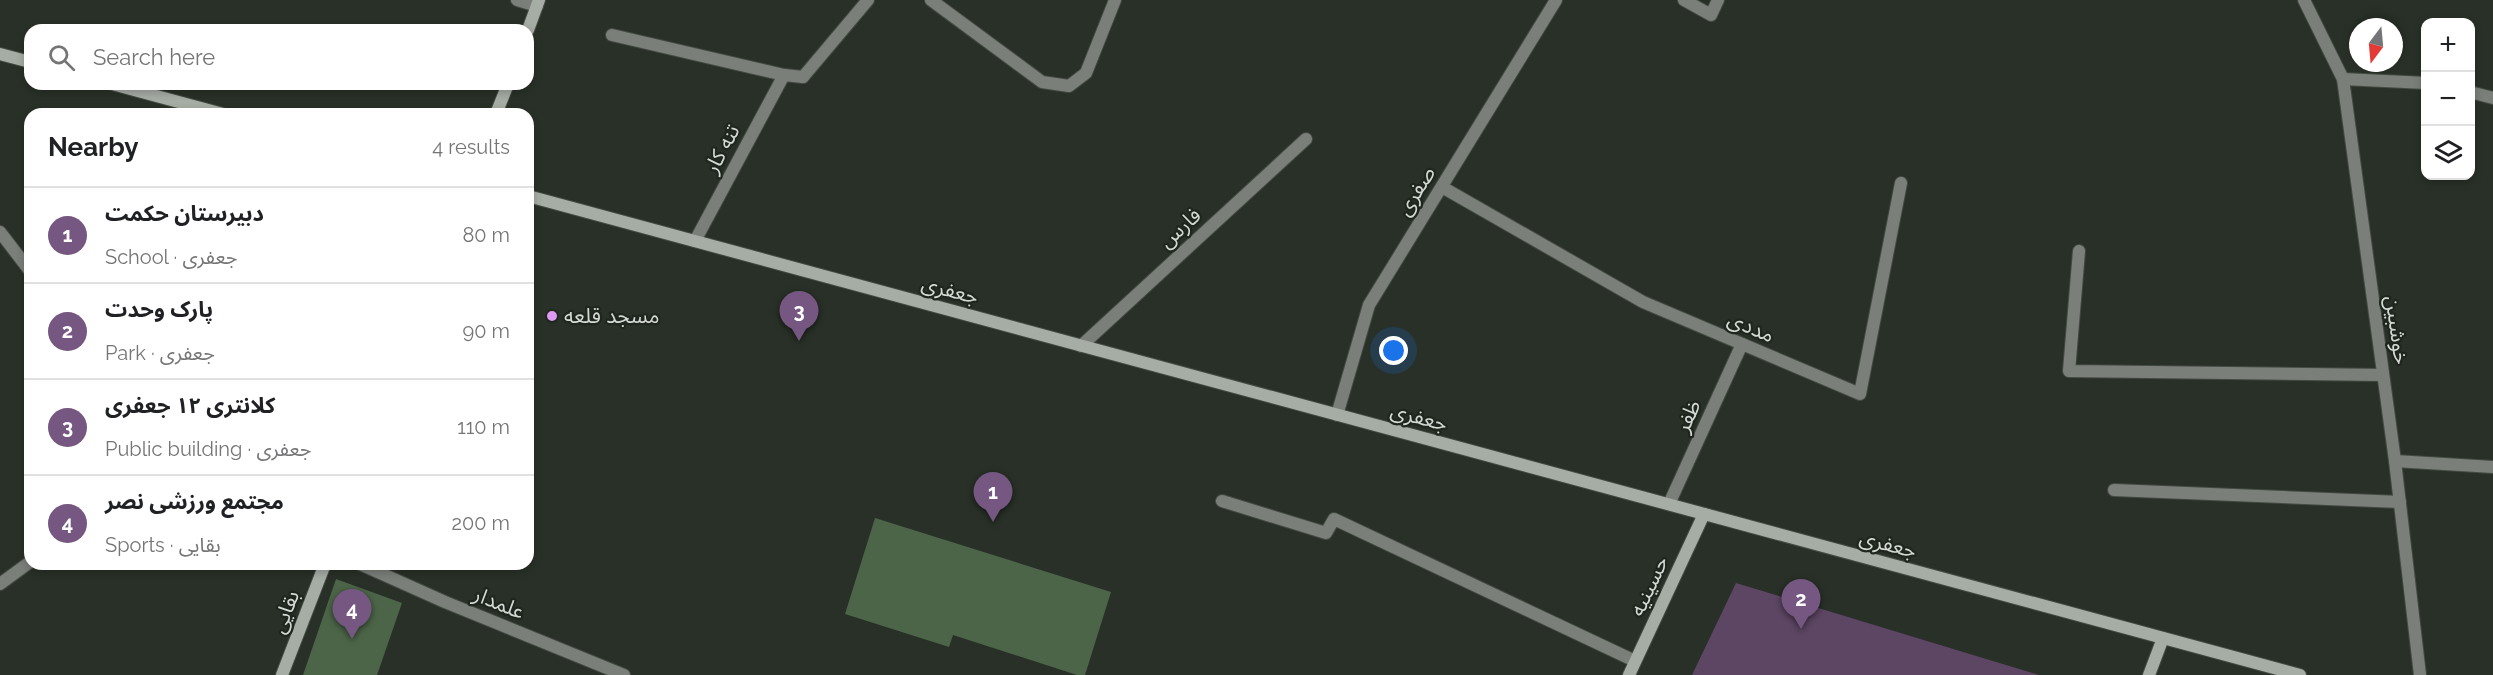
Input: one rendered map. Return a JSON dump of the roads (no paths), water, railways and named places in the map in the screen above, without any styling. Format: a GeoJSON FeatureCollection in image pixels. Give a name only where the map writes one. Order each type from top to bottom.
{"type":"FeatureCollection","features":[{"type":"Feature","properties":{"kind":"street"},"geometry":{"type":"LineString","coordinates":[[517,0],[538,3],[530,24]]}},
{"type":"Feature","properties":{"kind":"street"},"geometry":{"type":"LineString","coordinates":[[612,36],[784,75],[803,77],[868,0]]}},
{"type":"Feature","properties":{"kind":"street"},"geometry":{"type":"LineString","coordinates":[[931,0],[1042,82],[1069,86],[1086,73],[1115,0]]}},
{"type":"Feature","properties":{"kind":"street","name":"صفری"},"geometry":{"type":"LineString","coordinates":[[1337,415],[1368,305],[1556,0]]}},
{"type":"Feature","properties":{"kind":"street"},"geometry":{"type":"LineString","coordinates":[[1684,0],[1711,15],[1718,0]]}},
{"type":"Feature","properties":{"kind":"street","name":"خوشبین"},"geometry":{"type":"LineString","coordinates":[[2304,0],[2343,79],[2395,461],[2420,675]]}},
{"type":"Feature","properties":{"kind":"street"},"geometry":{"type":"LineString","coordinates":[[0,54],[24,60]]}},
{"type":"Feature","properties":{"kind":"street","name":"تنه کار"},"geometry":{"type":"LineString","coordinates":[[695,241],[784,75]]}},
{"type":"Feature","properties":{"kind":"street"},"geometry":{"type":"LineString","coordinates":[[2343,79],[2421,83]]}},
{"type":"Feature","properties":{"kind":"street"},"geometry":{"type":"LineString","coordinates":[[134,90],[201,108]]}},
{"type":"Feature","properties":{"kind":"street"},"geometry":{"type":"LineString","coordinates":[[498,108],[506,90]]}},
{"type":"Feature","properties":{"kind":"street"},"geometry":{"type":"LineString","coordinates":[[2475,93],[2493,98]]}},
{"type":"Feature","properties":{"kind":"street","name":"فارس"},"geometry":{"type":"LineString","coordinates":[[1081,346],[1306,139]]}},
{"type":"Feature","properties":{"kind":"street","name":"مددی"},"geometry":{"type":"LineString","coordinates":[[1442,187],[1643,302],[1860,394],[1900,183]]}},
{"type":"Feature","properties":{"kind":"street","name":"جعفری"},"geometry":{"type":"LineString","coordinates":[[534,198],[2300,675]]}},
{"type":"Feature","properties":{"kind":"street"},"geometry":{"type":"LineString","coordinates":[[0,232],[24,263]]}},
{"type":"Feature","properties":{"kind":"street"},"geometry":{"type":"LineString","coordinates":[[2079,251],[2069,371],[2383,375]]}},
{"type":"Feature","properties":{"kind":"street","name":"ظفر"},"geometry":{"type":"LineString","coordinates":[[1669,504],[1742,344]]}},
{"type":"Feature","properties":{"kind":"street"},"geometry":{"type":"LineString","coordinates":[[2395,461],[2493,467]]}},
{"type":"Feature","properties":{"kind":"street"},"geometry":{"type":"LineString","coordinates":[[2114,490],[2400,502]]}},
{"type":"Feature","properties":{"kind":"street"},"geometry":{"type":"LineString","coordinates":[[1222,501],[1326,532],[1334,519],[1635,661]]}},
{"type":"Feature","properties":{"kind":"street","name":"حسینیه"},"geometry":{"type":"LineString","coordinates":[[1629,675],[1704,514]]}},
{"type":"Feature","properties":{"kind":"street"},"geometry":{"type":"LineString","coordinates":[[0,584],[24,566]]}},
{"type":"Feature","properties":{"kind":"street","name":"بقایی"},"geometry":{"type":"LineString","coordinates":[[282,675],[323,570]]}},
{"type":"Feature","properties":{"kind":"street","name":"علمدار"},"geometry":{"type":"LineString","coordinates":[[374,570],[624,675]]}},
{"type":"Feature","properties":{"kind":"street"},"geometry":{"type":"LineString","coordinates":[[2149,675],[2163,638]]}},
{"type":"Feature","properties":{"kind":"place","name":"مسجد قلعه"},"geometry":{"type":"Point","coordinates":[552,316]}},
{"type":"Feature","properties":{"kind":"place","name":"کلانتری ۱۲ جعفری"},"geometry":{"type":"Point","coordinates":[799,341]}},
{"type":"Feature","properties":{"kind":"place","name":"دبیرستان حکمت"},"geometry":{"type":"Point","coordinates":[993,522]}},
{"type":"Feature","properties":{"kind":"place","name":"پارک وحدت"},"geometry":{"type":"Point","coordinates":[1801,629]}},
{"type":"Feature","properties":{"kind":"place","name":"مجتمع ورزشی نصر"},"geometry":{"type":"Point","coordinates":[352,639]}}]}
